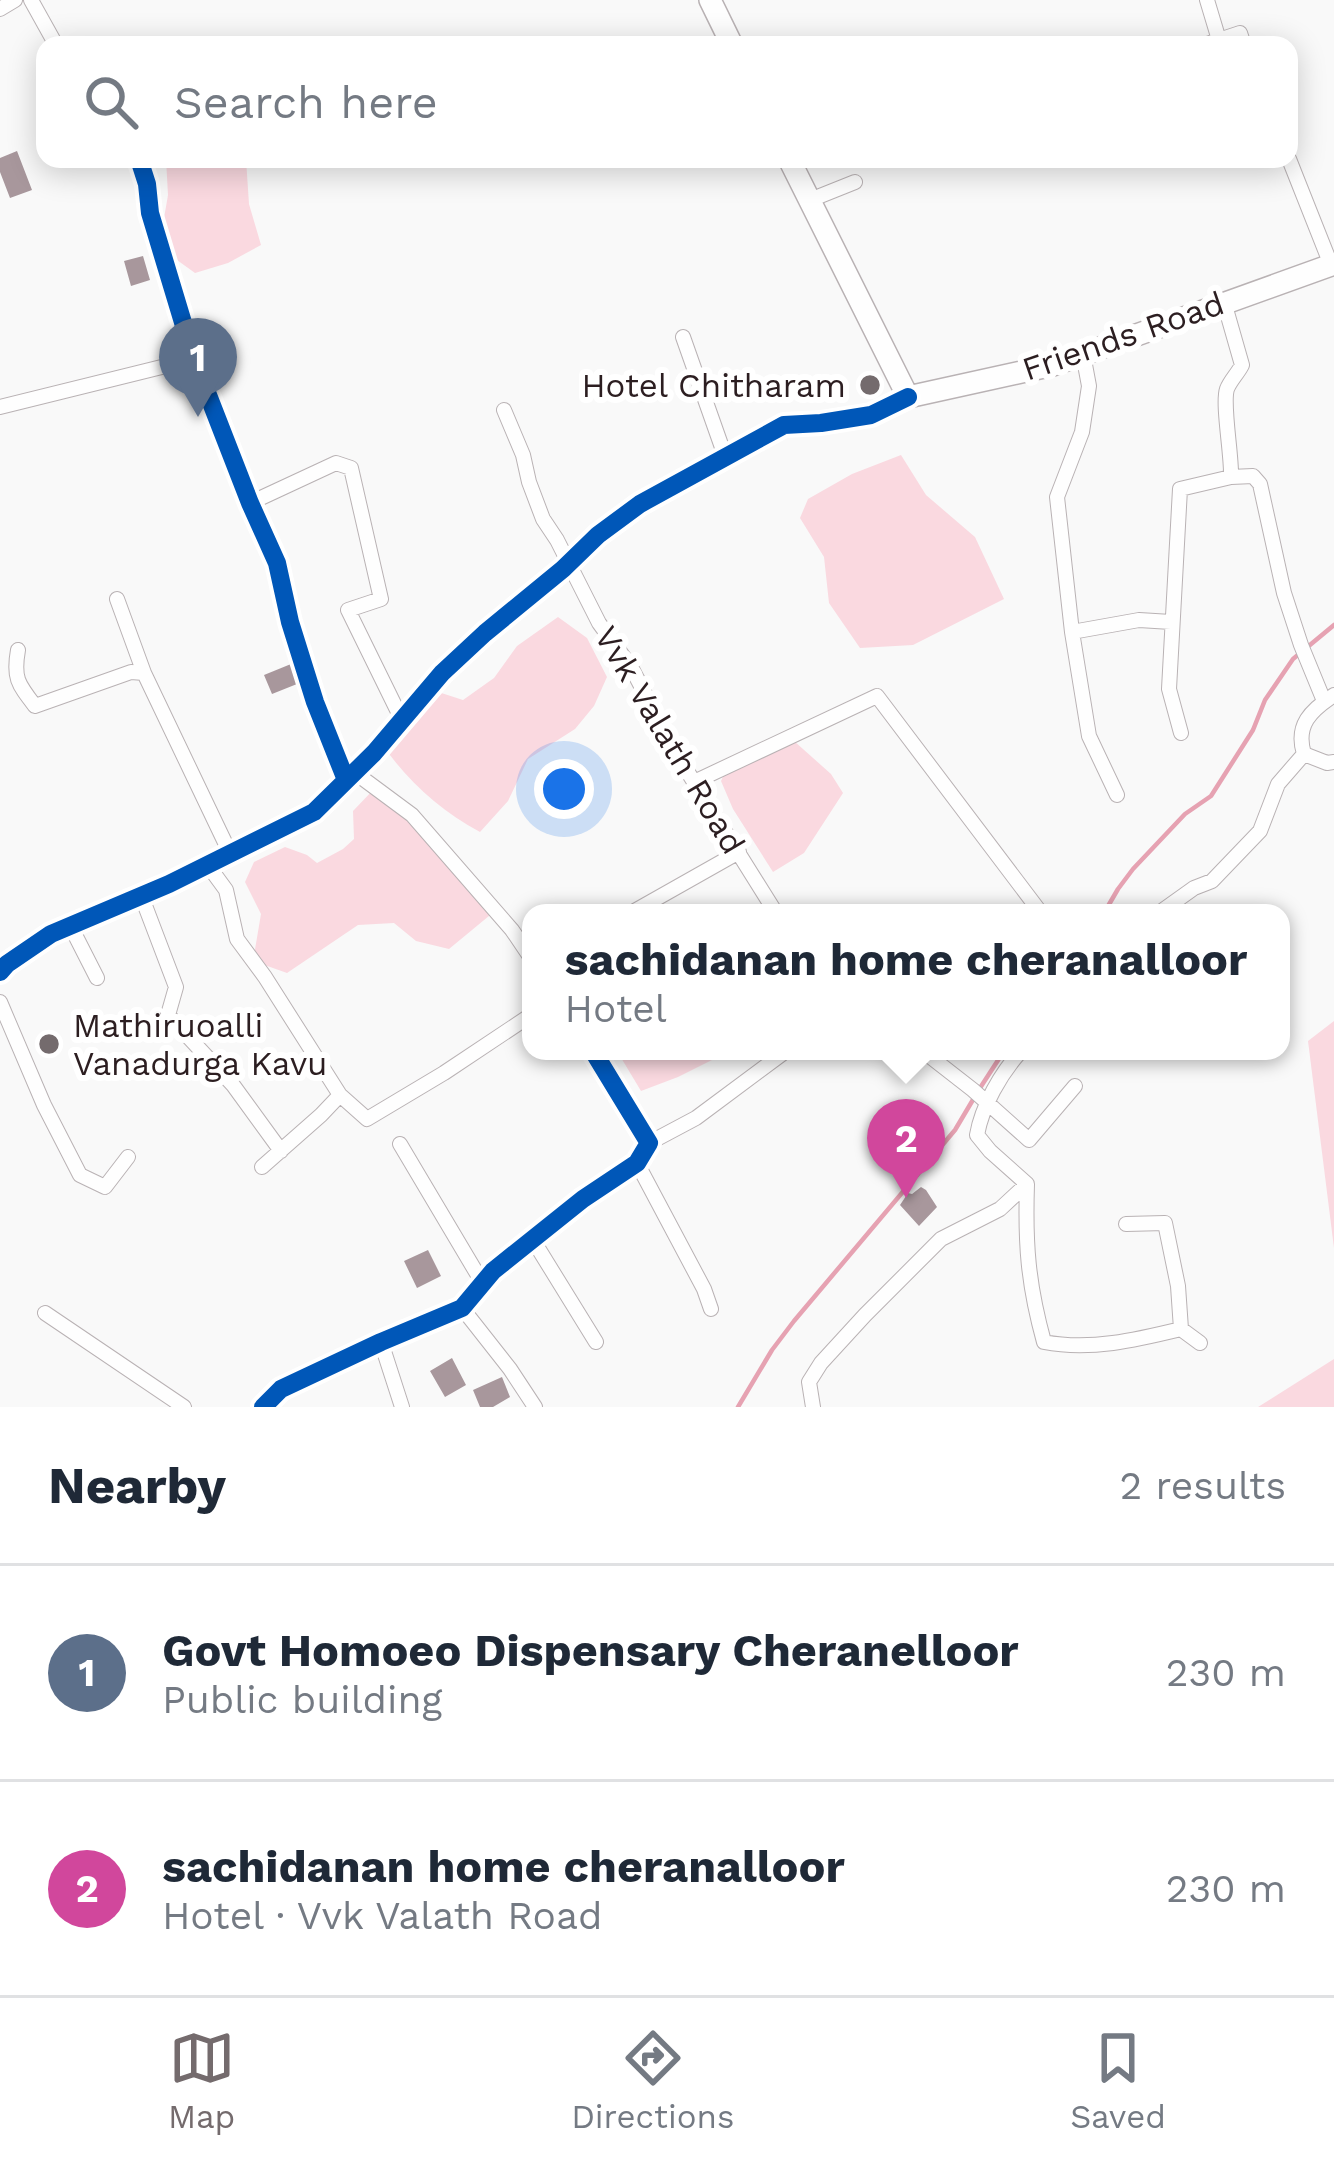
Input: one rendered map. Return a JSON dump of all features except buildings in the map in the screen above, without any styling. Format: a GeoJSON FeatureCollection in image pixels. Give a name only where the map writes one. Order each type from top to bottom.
{"type":"FeatureCollection","features":[{"type":"Feature","properties":{"kind":"main road"},"geometry":{"type":"LineString","coordinates":[[710,0],[728,36]]}},
{"type":"Feature","properties":{"kind":"main road"},"geometry":{"type":"LineString","coordinates":[[794,168],[908,397]]}},
{"type":"Feature","properties":{"kind":"main road","name":"Friends Road"},"geometry":{"type":"LineString","coordinates":[[908,397],[1053,365],[1332,265]]}},
{"type":"Feature","properties":{"kind":"street"},"geometry":{"type":"LineString","coordinates":[[0,9],[16,0]]}},
{"type":"Feature","properties":{"kind":"street"},"geometry":{"type":"LineString","coordinates":[[31,0],[51,36]]}},
{"type":"Feature","properties":{"kind":"street"},"geometry":{"type":"LineString","coordinates":[[1207,0],[1211,36]]}},
{"type":"Feature","properties":{"kind":"street"},"geometry":{"type":"LineString","coordinates":[[142,168],[154,230],[194,359],[277,562],[290,622],[327,738],[350,776],[412,814],[522,945]]}},
{"type":"Feature","properties":{"kind":"street"},"geometry":{"type":"LineString","coordinates":[[1293,168],[1332,265]]}},
{"type":"Feature","properties":{"kind":"street"},"geometry":{"type":"LineString","coordinates":[[810,200],[855,182]]}},
{"type":"Feature","properties":{"kind":"street"},"geometry":{"type":"LineString","coordinates":[[1224,302],[1242,364],[1225,402],[1231,477]]}},
{"type":"Feature","properties":{"kind":"street"},"geometry":{"type":"LineString","coordinates":[[683,337],[725,456]]}},
{"type":"Feature","properties":{"kind":"street"},"geometry":{"type":"LineString","coordinates":[[1083,354],[1089,386],[1082,432],[1057,496],[1089,736],[1117,795]]}},
{"type":"Feature","properties":{"kind":"street"},"geometry":{"type":"LineString","coordinates":[[0,407],[194,359]]}},
{"type":"Feature","properties":{"kind":"street"},"geometry":{"type":"LineString","coordinates":[[0,972],[51,934],[314,812],[484,633],[640,504],[784,425],[871,415],[908,397]]}},
{"type":"Feature","properties":{"kind":"street","name":"Vvk Valath Road"},"geometry":{"type":"LineString","coordinates":[[504,410],[543,519],[599,623],[631,667],[679,758],[771,904]]}},
{"type":"Feature","properties":{"kind":"street"},"geometry":{"type":"LineString","coordinates":[[250,503],[336,463],[351,468],[380,599],[348,610],[402,721]]}},
{"type":"Feature","properties":{"kind":"street"},"geometry":{"type":"LineString","coordinates":[[1181,733],[1169,689],[1180,489],[1253,476],[1260,484],[1300,645],[1329,698],[1303,722],[1304,754]]}},
{"type":"Feature","properties":{"kind":"street"},"geometry":{"type":"LineString","coordinates":[[117,599],[143,673],[230,853]]}},
{"type":"Feature","properties":{"kind":"street"},"geometry":{"type":"LineString","coordinates":[[1072,632],[1139,620],[1172,622]]}},
{"type":"Feature","properties":{"kind":"street"},"geometry":{"type":"LineString","coordinates":[[18,650],[18,685],[35,706],[130,672],[143,673]]}},
{"type":"Feature","properties":{"kind":"street"},"geometry":{"type":"LineString","coordinates":[[694,782],[877,695],[1034,904]]}},
{"type":"Feature","properties":{"kind":"street"},"geometry":{"type":"LineString","coordinates":[[1304,754],[1334,762]]}},
{"type":"Feature","properties":{"kind":"street"},"geometry":{"type":"LineString","coordinates":[[1172,904],[1212,881],[1260,831],[1278,784],[1304,754]]}},
{"type":"Feature","properties":{"kind":"street"},"geometry":{"type":"LineString","coordinates":[[647,904],[739,852]]}},
{"type":"Feature","properties":{"kind":"street"},"geometry":{"type":"LineString","coordinates":[[207,864],[226,890],[237,939],[340,1095],[367,1119],[522,1021]]}},
{"type":"Feature","properties":{"kind":"street"},"geometry":{"type":"LineString","coordinates":[[141,895],[176,987],[168,1015],[233,1085],[281,1150]]}},
{"type":"Feature","properties":{"kind":"street"},"geometry":{"type":"LineString","coordinates":[[70,925],[97,978]]}},
{"type":"Feature","properties":{"kind":"street"},"geometry":{"type":"LineString","coordinates":[[0,1002],[80,1175],[105,1187],[128,1157]]}},
{"type":"Feature","properties":{"kind":"street"},"geometry":{"type":"LineString","coordinates":[[598,1060],[649,1143]]}},
{"type":"Feature","properties":{"kind":"street"},"geometry":{"type":"LineString","coordinates":[[263,1407],[281,1389],[462,1308],[482,1282],[583,1199],[638,1163],[649,1143],[696,1118],[774,1060]]}},
{"type":"Feature","properties":{"kind":"street"},"geometry":{"type":"LineString","coordinates":[[935,1060],[1029,1140],[1076,1086]]}},
{"type":"Feature","properties":{"kind":"street"},"geometry":{"type":"LineString","coordinates":[[1016,1060],[987,1103],[977,1135],[1027,1184]]}},
{"type":"Feature","properties":{"kind":"street"},"geometry":{"type":"LineString","coordinates":[[262,1168],[340,1095]]}},
{"type":"Feature","properties":{"kind":"street"},"geometry":{"type":"LineString","coordinates":[[400,1144],[482,1282]]}},
{"type":"Feature","properties":{"kind":"street"},"geometry":{"type":"LineString","coordinates":[[638,1163],[711,1310]]}},
{"type":"Feature","properties":{"kind":"street"},"geometry":{"type":"LineString","coordinates":[[1027,1184],[1031,1294],[1044,1342],[1070,1347],[1181,1329],[1200,1343]]}},
{"type":"Feature","properties":{"kind":"street"},"geometry":{"type":"LineString","coordinates":[[813,1407],[809,1382],[821,1363],[898,1280],[941,1240],[1000,1209],[1027,1184]]}},
{"type":"Feature","properties":{"kind":"street"},"geometry":{"type":"LineString","coordinates":[[1126,1224],[1165,1223],[1181,1329]]}},
{"type":"Feature","properties":{"kind":"street"},"geometry":{"type":"LineString","coordinates":[[533,1240],[596,1342]]}},
{"type":"Feature","properties":{"kind":"street"},"geometry":{"type":"LineString","coordinates":[[462,1308],[535,1407]]}},
{"type":"Feature","properties":{"kind":"street"},"geometry":{"type":"LineString","coordinates":[[45,1313],[184,1407]]}},
{"type":"Feature","properties":{"kind":"street"},"geometry":{"type":"LineString","coordinates":[[381,1342],[401,1407]]}},
{"type":"Feature","properties":{"kind":"shaded area"},"geometry":{"type":"Polygon","coordinates":[[[166,168],[247,168],[249,204],[261,245],[228,263],[195,273],[159,247],[168,195],[166,168]]]}},
{"type":"Feature","properties":{"kind":"shaded area"},"geometry":{"type":"Polygon","coordinates":[[[901,455],[926,495],[975,537],[1004,599],[913,645],[860,648],[829,603],[824,557],[800,518],[808,499],[852,474],[901,455]]]}},
{"type":"Feature","properties":{"kind":"shaded area"},"geometry":{"type":"Polygon","coordinates":[[[558,617],[587,638],[607,677],[594,706],[575,729],[528,759],[508,801],[480,832],[426,794],[382,744],[429,689],[463,700],[494,678],[517,646],[558,617]]]}},
{"type":"Feature","properties":{"kind":"shaded area"},"geometry":{"type":"Polygon","coordinates":[[[794,741],[831,774],[843,793],[804,853],[773,872],[721,781],[728,766],[794,741]]]}},
{"type":"Feature","properties":{"kind":"shaded area"},"geometry":{"type":"Polygon","coordinates":[[[375,788],[396,803],[495,911],[449,949],[416,941],[394,923],[358,925],[287,973],[253,961],[261,914],[245,882],[254,862],[285,847],[317,863],[343,849],[354,839],[353,811],[375,788]]]}},
{"type":"Feature","properties":{"kind":"shaded area"},"geometry":{"type":"Polygon","coordinates":[[[1334,1021],[1334,1248],[1308,1041],[1334,1021]]]}},
{"type":"Feature","properties":{"kind":"shaded area"},"geometry":{"type":"Polygon","coordinates":[[[622,1060],[712,1060],[678,1077],[641,1091],[622,1060]]]}},
{"type":"Feature","properties":{"kind":"shaded area"},"geometry":{"type":"Polygon","coordinates":[[[1334,1359],[1334,1407],[1258,1407],[1334,1359]]]}},
{"type":"Feature","properties":{"kind":"waterway"},"geometry":{"type":"LineString","coordinates":[[1109,904],[1133,869],[1185,814],[1211,796],[1293,659],[1334,625]]}},
{"type":"Feature","properties":{"kind":"waterway"},"geometry":{"type":"LineString","coordinates":[[980,1088],[998,1060]]}},
{"type":"Feature","properties":{"kind":"waterway"},"geometry":{"type":"LineString","coordinates":[[738,1407],[794,1321],[955,1130],[974,1098]]}},
{"type":"Feature","properties":{"kind":"cycle path"},"geometry":{"type":"LineString","coordinates":[[142,168],[150,213],[194,359],[277,563],[315,702],[346,780]]}},
{"type":"Feature","properties":{"kind":"cycle path"},"geometry":{"type":"LineString","coordinates":[[0,972],[51,934],[169,884],[314,812],[374,753],[442,673],[598,535],[640,504],[784,425],[871,415],[908,397]]}},
{"type":"Feature","properties":{"kind":"cycle path"},"geometry":{"type":"LineString","coordinates":[[263,1407],[281,1389],[462,1308],[493,1271],[583,1199],[637,1163],[649,1143],[598,1060]]}},
{"type":"Feature","properties":{"kind":"place","name":"Hotel Chitharam"},"geometry":{"type":"Point","coordinates":[870,385]}},
{"type":"Feature","properties":{"kind":"place","name":"Govt Homoeo Dispensary Cheranelloor"},"geometry":{"type":"Point","coordinates":[198,417]}},
{"type":"Feature","properties":{"kind":"place","name":"Mathiruoalli Vanadurga Kavu"},"geometry":{"type":"Point","coordinates":[49,1044]}},
{"type":"Feature","properties":{"kind":"place","name":"sachidanan home cheranalloor"},"geometry":{"type":"Point","coordinates":[906,1198]}}]}
